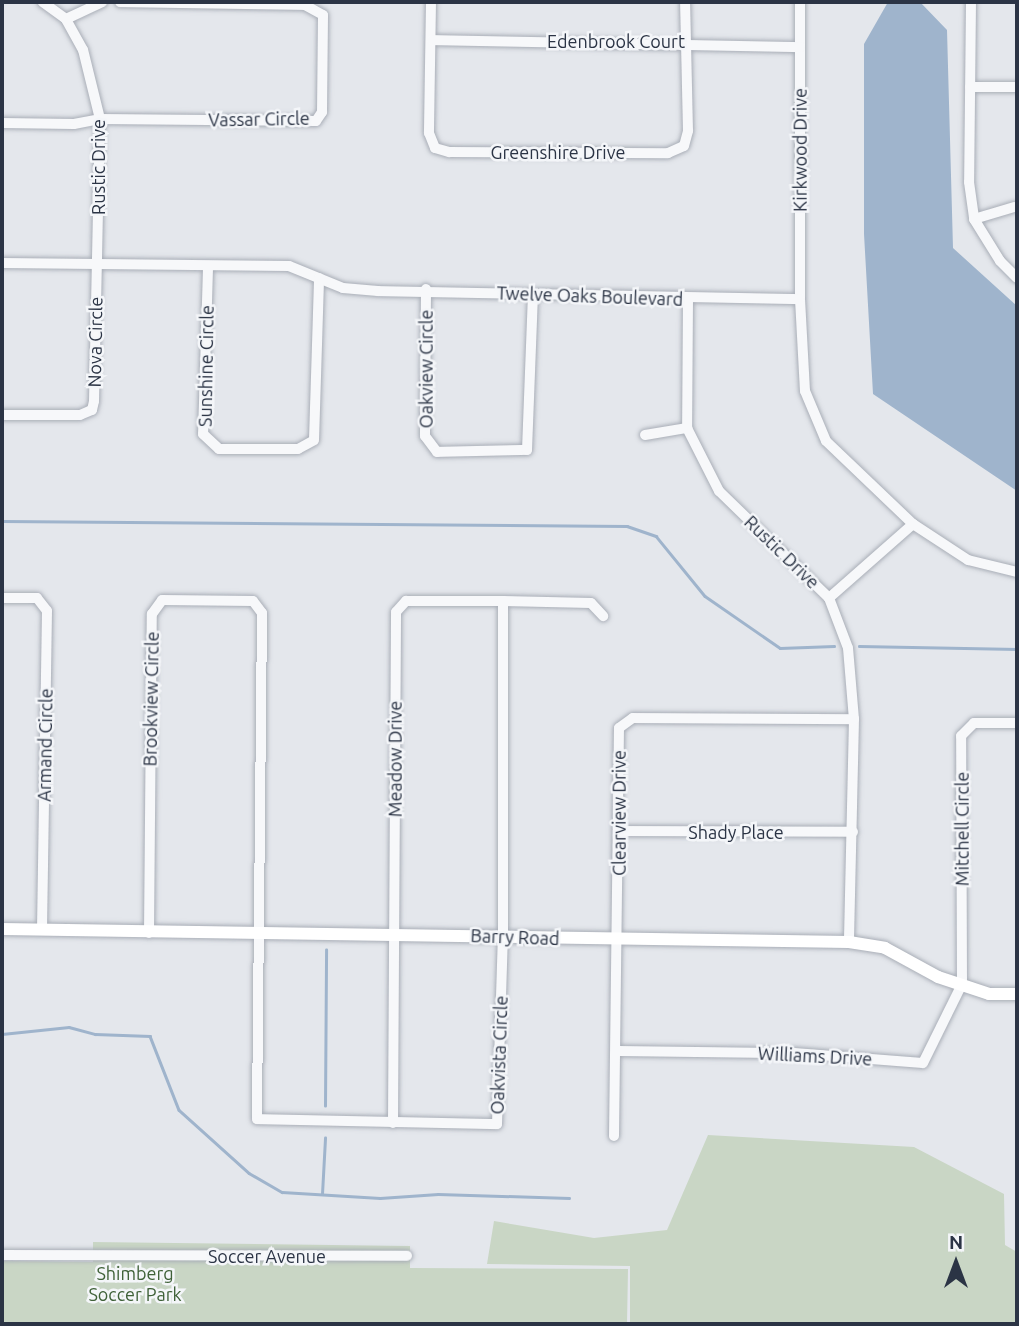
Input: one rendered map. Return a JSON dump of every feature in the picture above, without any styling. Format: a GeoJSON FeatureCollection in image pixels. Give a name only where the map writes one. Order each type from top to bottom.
{"type":"FeatureCollection","features":[{"type":"Feature","properties":{"kind":"street","name":"Rustic Drive"},"geometry":{"type":"LineString","coordinates":[[43,2],[66,19],[83,50],[100,119],[96,266]]}},
{"type":"Feature","properties":{"kind":"street"},"geometry":{"type":"LineString","coordinates":[[66,19],[102,2]]}},
{"type":"Feature","properties":{"kind":"street","name":"Vassar Circle"},"geometry":{"type":"LineString","coordinates":[[100,119],[316,121],[322,113],[323,15],[305,5],[120,2]]}},
{"type":"Feature","properties":{"kind":"street","name":"Greenshire Drive"},"geometry":{"type":"LineString","coordinates":[[431,2],[429,133],[435,148],[463,152],[668,153],[684,146],[688,131],[685,2]]}},
{"type":"Feature","properties":{"kind":"street","name":"Kirkwood Drive"},"geometry":{"type":"LineString","coordinates":[[800,2],[800,299]]}},
{"type":"Feature","properties":{"kind":"street"},"geometry":{"type":"LineString","coordinates":[[971,2],[970,87],[974,219],[1000,261],[1017,278]]}},
{"type":"Feature","properties":{"kind":"street","name":"Edenbrook Court"},"geometry":{"type":"LineString","coordinates":[[432,40],[687,42],[800,47]]}},
{"type":"Feature","properties":{"kind":"street"},"geometry":{"type":"LineString","coordinates":[[970,87],[1017,87]]}},
{"type":"Feature","properties":{"kind":"street"},"geometry":{"type":"LineString","coordinates":[[2,123],[74,124],[100,119]]}},
{"type":"Feature","properties":{"kind":"street"},"geometry":{"type":"LineString","coordinates":[[974,219],[1014,207]]}},
{"type":"Feature","properties":{"kind":"street","name":"Twelve Oaks Boulevard"},"geometry":{"type":"LineString","coordinates":[[2,263],[208,268],[289,266],[343,288],[378,292],[426,289],[533,296],[800,299]]}},
{"type":"Feature","properties":{"kind":"street","name":"Nova Circle"},"geometry":{"type":"LineString","coordinates":[[2,415],[80,415],[92,410],[96,266]]}},
{"type":"Feature","properties":{"kind":"street","name":"Sunshine Circle"},"geometry":{"type":"LineString","coordinates":[[208,268],[203,434],[219,449],[298,449],[314,440],[319,278]]}},
{"type":"Feature","properties":{"kind":"street","name":"Oakview Circle"},"geometry":{"type":"LineString","coordinates":[[426,289],[425,436],[437,452],[527,450],[533,296]]}},
{"type":"Feature","properties":{"kind":"street","name":"Rustic Drive"},"geometry":{"type":"LineString","coordinates":[[688,299],[687,428],[719,491],[829,598],[848,648],[854,719],[849,942]]}},
{"type":"Feature","properties":{"kind":"street"},"geometry":{"type":"LineString","coordinates":[[800,299],[805,391],[826,441],[913,524],[968,560],[1017,572]]}},
{"type":"Feature","properties":{"kind":"street"},"geometry":{"type":"LineString","coordinates":[[645,435],[687,428]]}},
{"type":"Feature","properties":{"kind":"street"},"geometry":{"type":"LineString","coordinates":[[829,598],[913,524]]}},
{"type":"Feature","properties":{"kind":"street","name":"Armand Circle"},"geometry":{"type":"LineString","coordinates":[[2,598],[37,598],[47,611],[42,930]]}},
{"type":"Feature","properties":{"kind":"street","name":"Brookview Circle"},"geometry":{"type":"LineString","coordinates":[[149,933],[152,614],[162,600],[254,601],[262,613],[260,933]]}},
{"type":"Feature","properties":{"kind":"street","name":"Meadow Drive"},"geometry":{"type":"LineString","coordinates":[[393,1123],[396,612],[406,601],[503,601],[592,603],[603,616]]}},
{"type":"Feature","properties":{"kind":"street","name":"Oakvista Circle"},"geometry":{"type":"LineString","coordinates":[[260,933],[257,1119],[497,1124],[503,936],[503,601]]}},
{"type":"Feature","properties":{"kind":"street","name":"Clearview Drive"},"geometry":{"type":"LineString","coordinates":[[614,1136],[618,1051],[619,728],[633,719],[854,719]]}},
{"type":"Feature","properties":{"kind":"street","name":"Mitchell Circle"},"geometry":{"type":"LineString","coordinates":[[962,984],[961,737],[974,723],[1017,723]]}},
{"type":"Feature","properties":{"kind":"street","name":"Shady Place"},"geometry":{"type":"LineString","coordinates":[[620,831],[853,832]]}},
{"type":"Feature","properties":{"kind":"street","name":"Barry Road"},"geometry":{"type":"LineString","coordinates":[[2,929],[503,936],[617,941],[849,942],[885,948],[937,977],[989,994],[1017,994]]}},
{"type":"Feature","properties":{"kind":"street","name":"Williams Drive"},"geometry":{"type":"LineString","coordinates":[[618,1051],[794,1053],[923,1063],[962,984]]}},
{"type":"Feature","properties":{"kind":"street","name":"Soccer Avenue"},"geometry":{"type":"LineString","coordinates":[[2,1255],[407,1256]]}},
{"type":"Feature","properties":{"kind":"green space"},"geometry":{"type":"Polygon","coordinates":[[[708,1135],[914,1147],[1004,1194],[1005,1245],[1017,1252],[1017,1324],[630,1324],[630,1266],[487,1264],[494,1221],[594,1238],[667,1230],[708,1135]]]}},
{"type":"Feature","properties":{"kind":"green space","name":"Shimberg Soccer Park"},"geometry":{"type":"Polygon","coordinates":[[[93,1242],[410,1246],[410,1268],[628,1269],[627,1324],[2,1324],[2,1261],[93,1262],[93,1242]]]}},
{"type":"Feature","properties":{"kind":"water"},"geometry":{"type":"Polygon","coordinates":[[[888,2],[920,2],[947,30],[953,248],[1017,306],[1017,491],[873,394],[864,234],[864,44],[888,2]]]}},
{"type":"Feature","properties":{"kind":"waterway"},"geometry":{"type":"LineString","coordinates":[[2,521],[627,526],[656,536],[705,596],[780,648],[834,646]]}},
{"type":"Feature","properties":{"kind":"waterway"},"geometry":{"type":"LineString","coordinates":[[859,646],[1017,649]]}},
{"type":"Feature","properties":{"kind":"waterway"},"geometry":{"type":"LineString","coordinates":[[325,1106],[326,950]]}},
{"type":"Feature","properties":{"kind":"waterway"},"geometry":{"type":"LineString","coordinates":[[2,1034],[69,1027],[95,1034],[150,1036],[179,1110],[249,1173],[282,1192],[380,1198],[438,1194],[569,1198]]}},
{"type":"Feature","properties":{"kind":"waterway"},"geometry":{"type":"LineString","coordinates":[[322,1194],[325,1138]]}}]}
